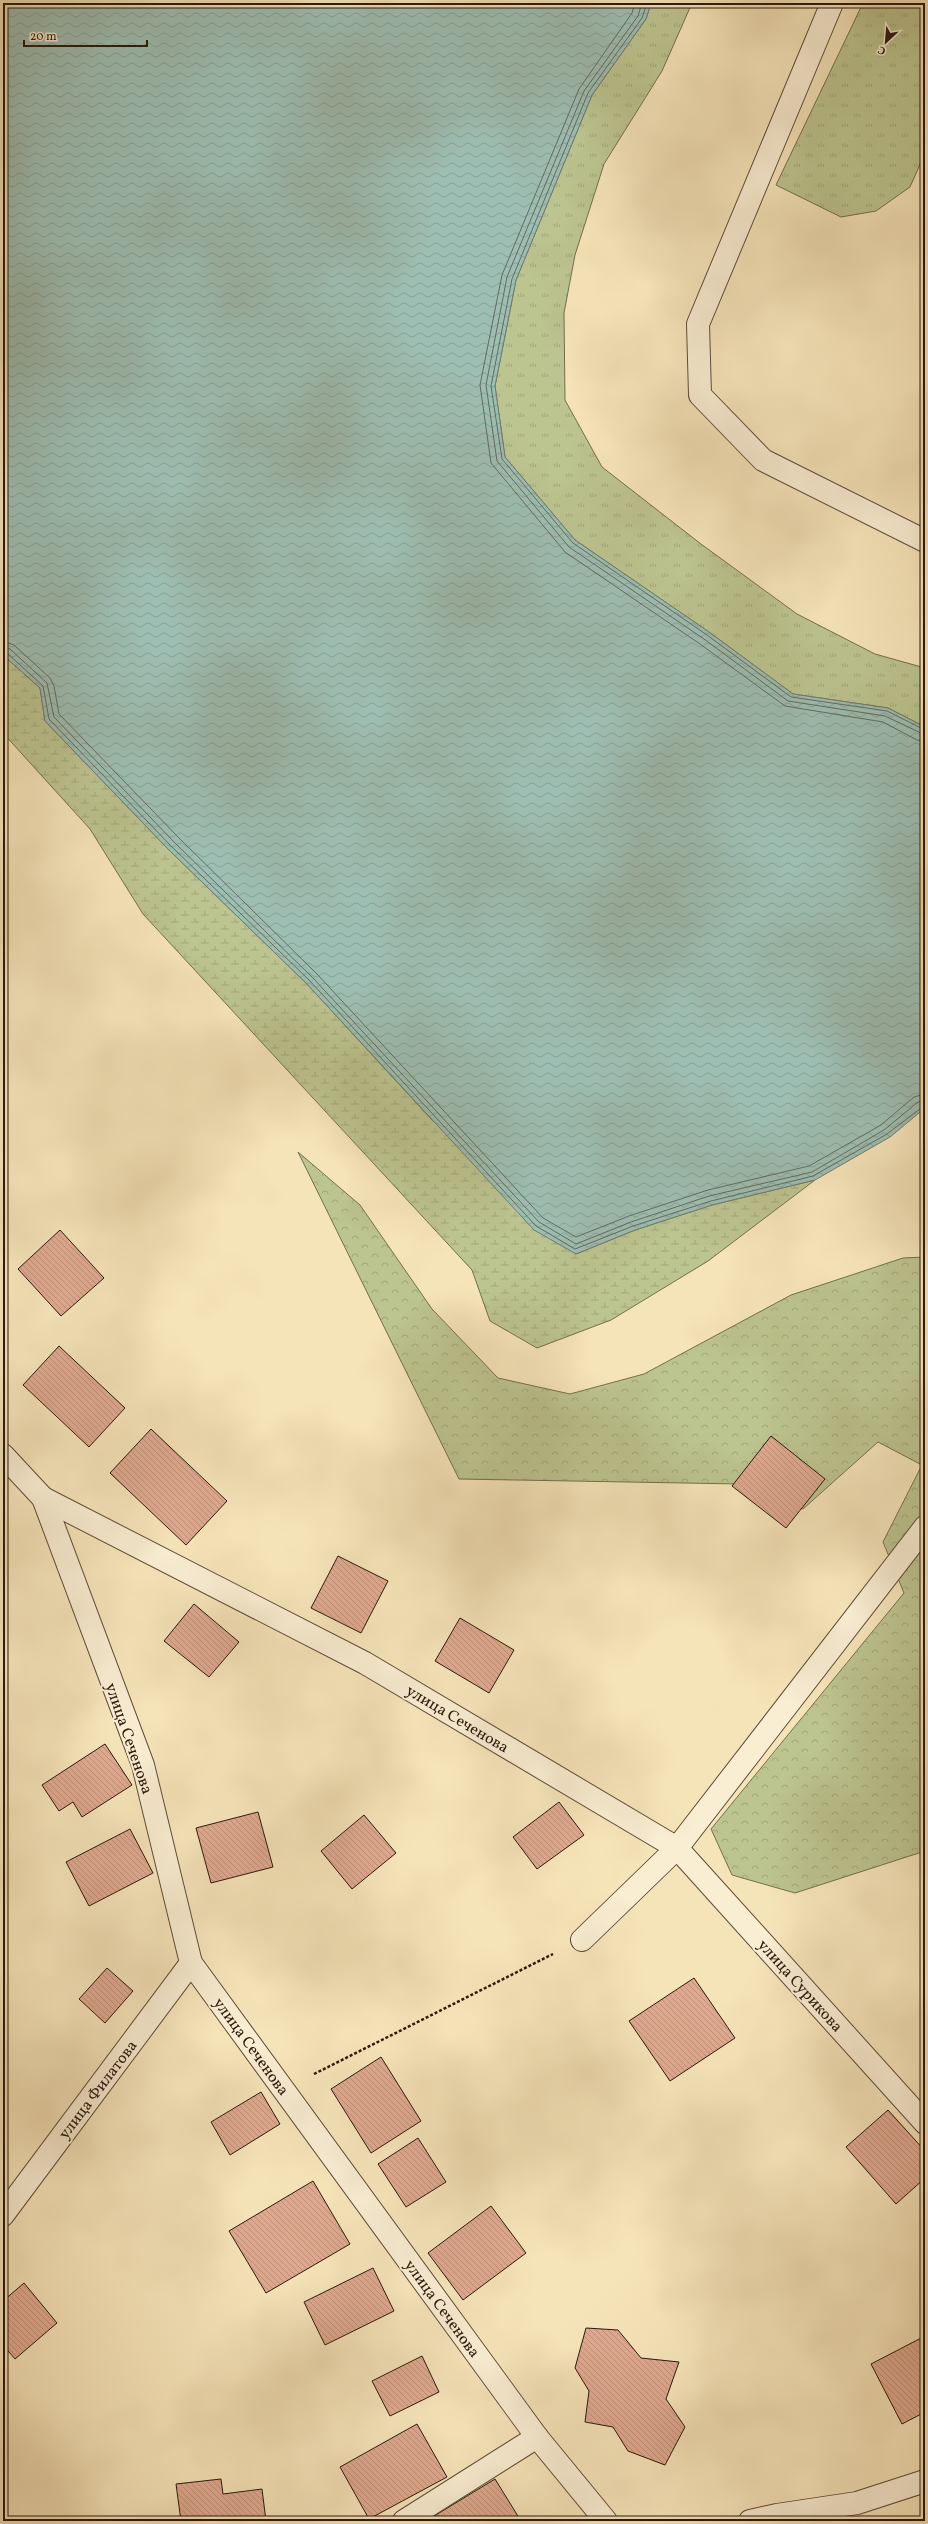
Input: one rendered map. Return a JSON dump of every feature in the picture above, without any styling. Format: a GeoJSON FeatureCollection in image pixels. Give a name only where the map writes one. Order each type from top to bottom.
{"type":"FeatureCollection","features":[{"type":"Feature","properties":{"kind":"street"},"geometry":{"type":"LineString","coordinates":[[832,3],[698,324],[700,395],[763,460],[925,541]]}},
{"type":"Feature","properties":{"kind":"street","name":"улица Сеченова"},"geometry":{"type":"LineString","coordinates":[[3,1454],[42,1498],[143,1765],[191,1963],[537,2437],[606,2521]]}},
{"type":"Feature","properties":{"kind":"street","name":"улица Сеченова"},"geometry":{"type":"LineString","coordinates":[[42,1498],[364,1663],[677,1848]]}},
{"type":"Feature","properties":{"kind":"street"},"geometry":{"type":"LineString","coordinates":[[582,1940],[677,1848],[925,1527]]}},
{"type":"Feature","properties":{"kind":"street","name":"улица Сурикова"},"geometry":{"type":"LineString","coordinates":[[677,1848],[925,2123]]}},
{"type":"Feature","properties":{"kind":"street","name":"улица Филатова"},"geometry":{"type":"LineString","coordinates":[[3,2215],[191,1963]]}},
{"type":"Feature","properties":{"kind":"street"},"geometry":{"type":"LineString","coordinates":[[404,2521],[537,2437]]}},
{"type":"Feature","properties":{"kind":"street"},"geometry":{"type":"LineString","coordinates":[[750,2521],[777,2514],[857,2503],[925,2481]]}},
{"type":"Feature","properties":{"kind":"path"},"geometry":{"type":"LineString","coordinates":[[283,2089],[582,1940]]}},
{"type":"Feature","properties":{"kind":"green space"},"geometry":{"type":"Polygon","coordinates":[[[651,3],[692,3],[662,71],[604,164],[575,255],[564,313],[565,400],[602,467],[701,544],[797,614],[875,654],[925,668],[925,727],[888,708],[793,694],[709,632],[575,540],[505,457],[495,386],[516,280],[592,95],[646,19],[651,3]]]}},
{"type":"Feature","properties":{"kind":"green space"},"geometry":{"type":"Polygon","coordinates":[[[863,3],[925,3],[925,153],[910,187],[876,211],[841,217],[776,185],[863,3]]]}},
{"type":"Feature","properties":{"kind":"green space"},"geometry":{"type":"Polygon","coordinates":[[[3,655],[40,688],[45,721],[168,849],[307,984],[431,1119],[576,1254],[635,1230],[712,1205],[815,1180],[708,1261],[611,1320],[537,1348],[490,1321],[472,1270],[143,914],[90,829],[3,733],[3,655]]]}},
{"type":"Feature","properties":{"kind":"green space"},"geometry":{"type":"Polygon","coordinates":[[[298,1152],[360,1205],[432,1309],[498,1378],[570,1394],[644,1374],[791,1295],[903,1258],[925,1257],[925,1851],[795,1893],[732,1875],[711,1829],[904,1593],[883,1542],[922,1465],[878,1442],[803,1509],[740,1484],[459,1479],[298,1152]]]}},
{"type":"Feature","properties":{"kind":"water"},"geometry":{"type":"Polygon","coordinates":[[[3,3],[651,3],[646,19],[592,95],[516,280],[495,386],[505,457],[575,540],[709,632],[793,694],[888,708],[925,727],[925,1108],[890,1137],[815,1180],[712,1205],[635,1230],[576,1254],[534,1230],[307,984],[168,849],[45,721],[40,688],[3,655],[3,3]]]}},
{"type":"Feature","properties":{"kind":"building"},"geometry":{"type":"Polygon","coordinates":[[[60,1230],[104,1278],[61,1316],[18,1269],[60,1230]]]}},
{"type":"Feature","properties":{"kind":"building"},"geometry":{"type":"Polygon","coordinates":[[[59,1346],[125,1408],[89,1447],[23,1385],[59,1346]]]}},
{"type":"Feature","properties":{"kind":"building"},"geometry":{"type":"Polygon","coordinates":[[[151,1429],[227,1501],[186,1545],[110,1473],[151,1429]]]}},
{"type":"Feature","properties":{"kind":"building"},"geometry":{"type":"Polygon","coordinates":[[[771,1436],[825,1479],[786,1528],[732,1486],[771,1436]]]}},
{"type":"Feature","properties":{"kind":"building"},"geometry":{"type":"Polygon","coordinates":[[[338,1556],[388,1581],[361,1633],[311,1608],[338,1556]]]}},
{"type":"Feature","properties":{"kind":"building"},"geometry":{"type":"Polygon","coordinates":[[[194,1604],[239,1642],[209,1677],[164,1641],[194,1604]]]}},
{"type":"Feature","properties":{"kind":"building"},"geometry":{"type":"Polygon","coordinates":[[[460,1618],[514,1650],[489,1693],[435,1661],[460,1618]]]}},
{"type":"Feature","properties":{"kind":"building"},"geometry":{"type":"Polygon","coordinates":[[[105,1744],[132,1785],[82,1817],[73,1802],[59,1811],[42,1785],[105,1744]]]}},
{"type":"Feature","properties":{"kind":"building"},"geometry":{"type":"Polygon","coordinates":[[[559,1802],[584,1835],[537,1869],[513,1837],[559,1802]]]}},
{"type":"Feature","properties":{"kind":"building"},"geometry":{"type":"Polygon","coordinates":[[[258,1812],[273,1867],[211,1883],[196,1828],[258,1812]]]}},
{"type":"Feature","properties":{"kind":"building"},"geometry":{"type":"Polygon","coordinates":[[[364,1815],[396,1853],[352,1889],[321,1851],[364,1815]]]}},
{"type":"Feature","properties":{"kind":"building"},"geometry":{"type":"Polygon","coordinates":[[[130,1829],[153,1873],[89,1906],[66,1862],[130,1829]]]}},
{"type":"Feature","properties":{"kind":"building"},"geometry":{"type":"Polygon","coordinates":[[[107,1968],[133,1991],[105,2023],[79,1999],[107,1968]]]}},
{"type":"Feature","properties":{"kind":"building"},"geometry":{"type":"Polygon","coordinates":[[[694,1978],[735,2038],[670,2081],[629,2021],[694,1978]]]}},
{"type":"Feature","properties":{"kind":"building"},"geometry":{"type":"Polygon","coordinates":[[[381,2057],[421,2121],[371,2153],[331,2089],[381,2057]]]}},
{"type":"Feature","properties":{"kind":"building"},"geometry":{"type":"Polygon","coordinates":[[[261,2092],[280,2124],[230,2155],[211,2122],[261,2092]]]}},
{"type":"Feature","properties":{"kind":"building"},"geometry":{"type":"Polygon","coordinates":[[[888,2110],[925,2151],[925,2178],[896,2204],[846,2147],[888,2110]]]}},
{"type":"Feature","properties":{"kind":"building"},"geometry":{"type":"Polygon","coordinates":[[[418,2138],[446,2182],[406,2207],[378,2164],[418,2138]]]}},
{"type":"Feature","properties":{"kind":"building"},"geometry":{"type":"Polygon","coordinates":[[[313,2181],[350,2244],[266,2293],[229,2231],[313,2181]]]}},
{"type":"Feature","properties":{"kind":"building"},"geometry":{"type":"Polygon","coordinates":[[[491,2206],[526,2253],[463,2300],[428,2253],[491,2206]]]}},
{"type":"Feature","properties":{"kind":"building"},"geometry":{"type":"Polygon","coordinates":[[[373,2268],[394,2311],[325,2345],[304,2302],[373,2268]]]}},
{"type":"Feature","properties":{"kind":"building"},"geometry":{"type":"Polygon","coordinates":[[[24,2283],[57,2323],[15,2359],[3,2345],[3,2301],[24,2283]]]}},
{"type":"Feature","properties":{"kind":"building"},"geometry":{"type":"Polygon","coordinates":[[[586,2328],[618,2330],[641,2358],[679,2362],[666,2399],[685,2427],[665,2465],[628,2451],[613,2427],[585,2422],[589,2391],[575,2368],[586,2328]]]}},
{"type":"Feature","properties":{"kind":"building"},"geometry":{"type":"Polygon","coordinates":[[[925,2336],[925,2412],[902,2424],[871,2364],[925,2336]]]}},
{"type":"Feature","properties":{"kind":"building"},"geometry":{"type":"Polygon","coordinates":[[[422,2356],[439,2392],[390,2416],[372,2381],[422,2356]]]}},
{"type":"Feature","properties":{"kind":"building"},"geometry":{"type":"Polygon","coordinates":[[[417,2424],[447,2477],[369,2519],[340,2467],[417,2424]]]}},
{"type":"Feature","properties":{"kind":"building"},"geometry":{"type":"Polygon","coordinates":[[[221,2479],[223,2494],[262,2489],[266,2521],[181,2521],[176,2484],[221,2479]]]}},
{"type":"Feature","properties":{"kind":"building"},"geometry":{"type":"Polygon","coordinates":[[[495,2479],[521,2521],[426,2521],[495,2479]]]}}]}
